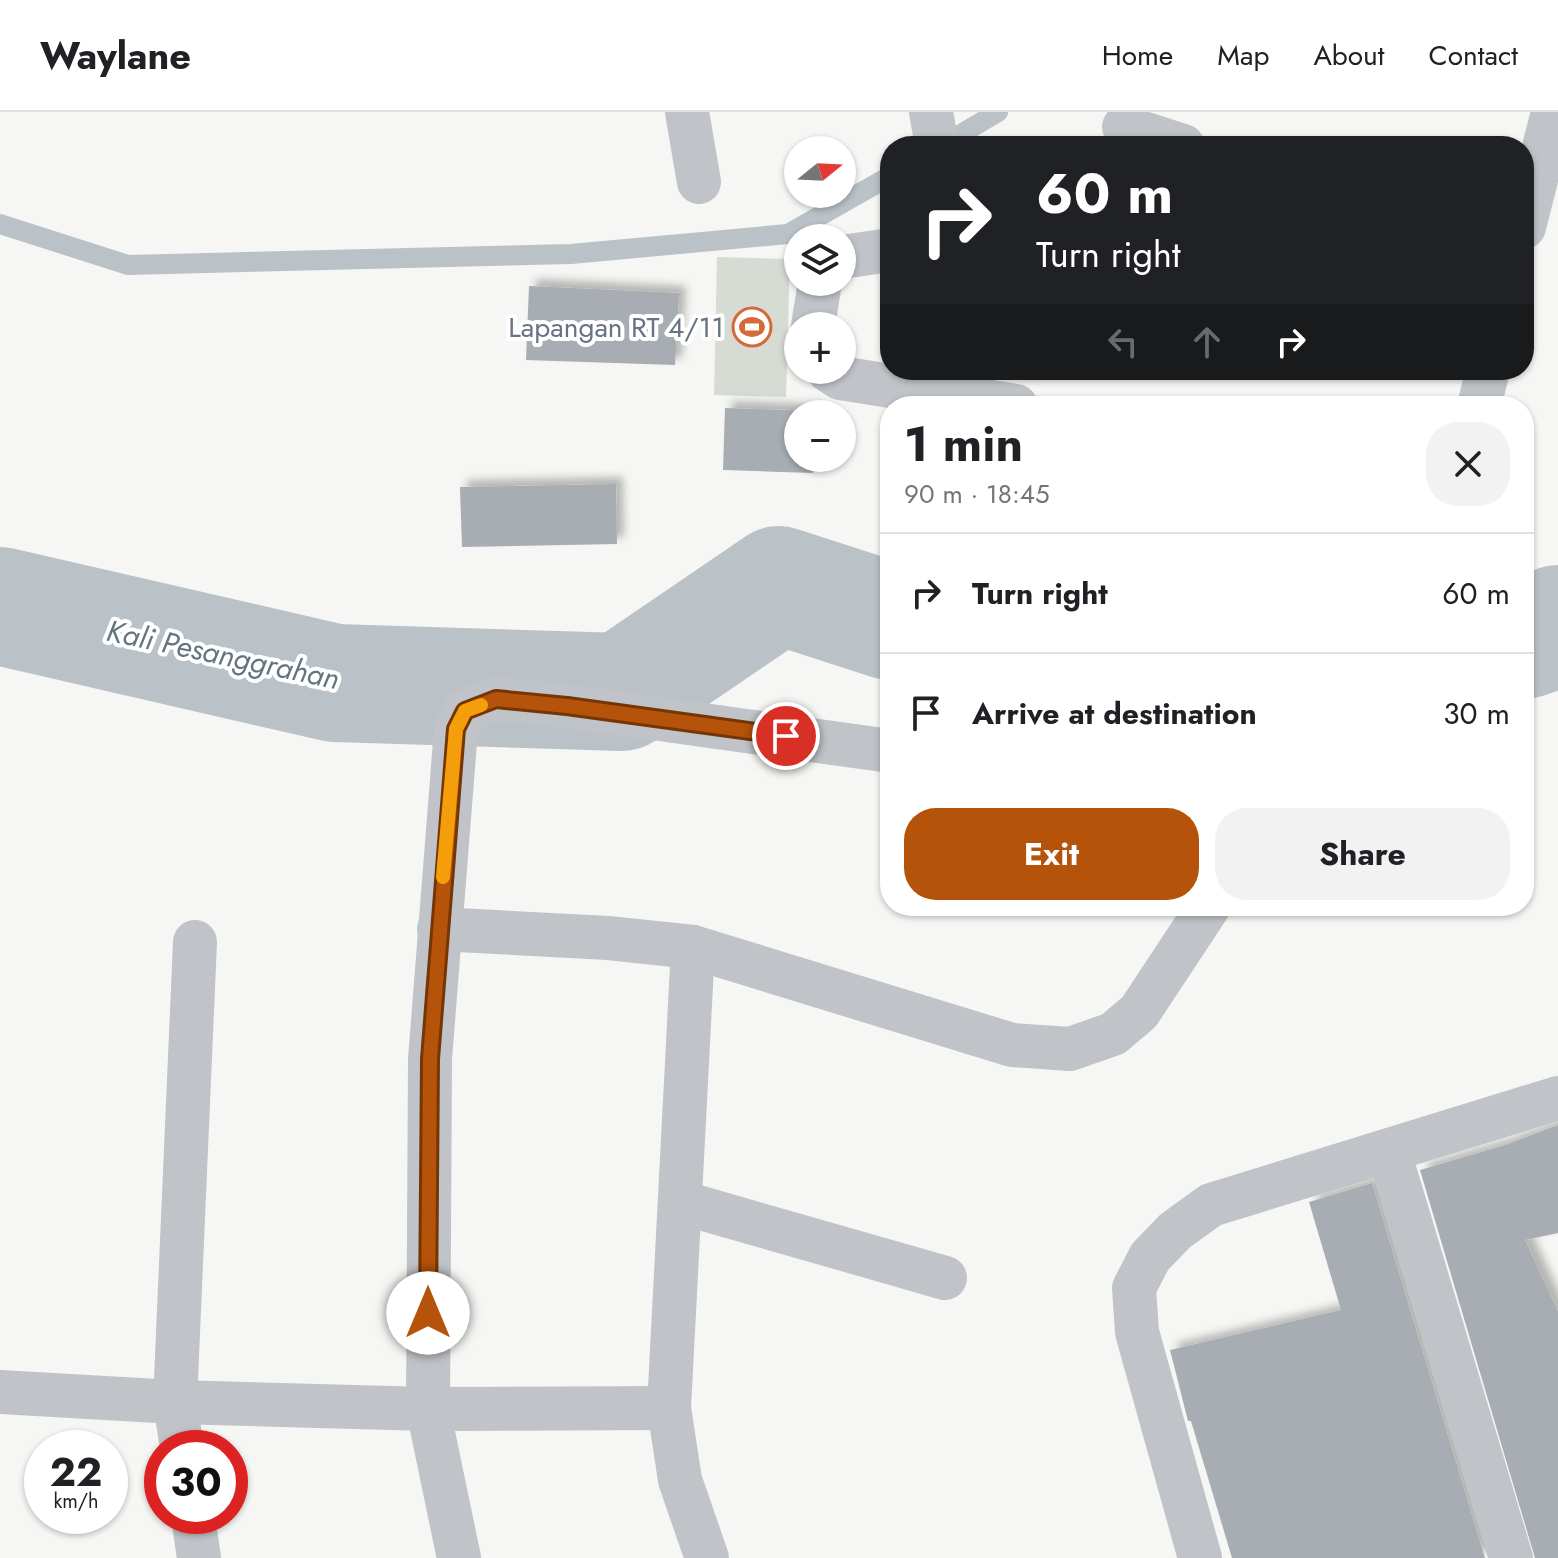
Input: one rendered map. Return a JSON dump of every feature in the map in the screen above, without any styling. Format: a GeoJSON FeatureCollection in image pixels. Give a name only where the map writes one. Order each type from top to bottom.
{"type":"FeatureCollection","features":[{"type":"Feature","properties":{"kind":"street"},"geometry":{"type":"LineString","coordinates":[[687,112],[699,182]]}},
{"type":"Feature","properties":{"kind":"street"},"geometry":{"type":"LineString","coordinates":[[1534,187],[1553,112]]}},
{"type":"Feature","properties":{"kind":"street"},"geometry":{"type":"LineString","coordinates":[[1124,127],[1152,136]]}},
{"type":"Feature","properties":{"kind":"street"},"geometry":{"type":"LineString","coordinates":[[856,255],[880,251]]}},
{"type":"Feature","properties":{"kind":"street"},"geometry":{"type":"LineString","coordinates":[[856,381],[953,396]]}},
{"type":"Feature","properties":{"kind":"street"},"geometry":{"type":"LineString","coordinates":[[459,1558],[428,1409],[430,1059],[456,729],[465,711],[496,699],[880,750]]}},
{"type":"Feature","properties":{"kind":"street"},"geometry":{"type":"LineString","coordinates":[[439,929],[608,938],[693,947],[1012,1045],[1070,1049],[1113,1034],[1139,1012],[1202,916]]}},
{"type":"Feature","properties":{"kind":"street"},"geometry":{"type":"LineString","coordinates":[[179,1430],[175,1402],[195,942]]}},
{"type":"Feature","properties":{"kind":"street"},"geometry":{"type":"LineString","coordinates":[[693,947],[669,1408],[680,1480],[707,1558]]}},
{"type":"Feature","properties":{"kind":"street"},"geometry":{"type":"LineString","coordinates":[[1200,1558],[1137,1332],[1134,1288],[1150,1257],[1175,1231],[1211,1205],[1558,1098]]}},
{"type":"Feature","properties":{"kind":"street"},"geometry":{"type":"LineString","coordinates":[[1389,1152],[1511,1558]]}},
{"type":"Feature","properties":{"kind":"street"},"geometry":{"type":"LineString","coordinates":[[680,1202],[945,1278]]}},
{"type":"Feature","properties":{"kind":"street"},"geometry":{"type":"LineString","coordinates":[[0,1392],[175,1402],[428,1409],[669,1408]]}},
{"type":"Feature","properties":{"kind":"street"},"geometry":{"type":"LineString","coordinates":[[196,1534],[199,1558]]}},
{"type":"Feature","properties":{"kind":"shaded area","name":"Lapangan RT 4/11"},"geometry":{"type":"Polygon","coordinates":[[[717,257],[784,259],[784,296],[789,296],[788,312],[784,312],[786,397],[714,395],[717,257]]]}},
{"type":"Feature","properties":{"kind":"building"},"geometry":{"type":"Polygon","coordinates":[[[529,286],[679,293],[675,365],[526,360],[529,286]]]}},
{"type":"Feature","properties":{"kind":"building"},"geometry":{"type":"Polygon","coordinates":[[[725,408],[784,410],[784,472],[813,473],[723,470],[725,408]]]}},
{"type":"Feature","properties":{"kind":"building"},"geometry":{"type":"Polygon","coordinates":[[[616,484],[617,544],[462,547],[460,487],[616,484]]]}},
{"type":"Feature","properties":{"kind":"building"},"geometry":{"type":"Polygon","coordinates":[[[1558,1125],[1558,1233],[1525,1240],[1558,1311],[1558,1558],[1535,1558],[1420,1170],[1505,1145],[1558,1125]]]}},
{"type":"Feature","properties":{"kind":"building"},"geometry":{"type":"Polygon","coordinates":[[[1372,1183],[1485,1558],[1232,1558],[1191,1421],[1188,1421],[1170,1350],[1341,1310],[1309,1202],[1372,1183]]]}},
{"type":"Feature","properties":{"kind":"waterway"},"geometry":{"type":"LineString","coordinates":[[958,136],[998,112]]}},
{"type":"Feature","properties":{"kind":"waterway"},"geometry":{"type":"LineString","coordinates":[[0,224],[128,265],[571,254],[788,234],[880,182]]}},
{"type":"Feature","properties":{"kind":"waterway","name":"Kali Pesanggrahan"},"geometry":{"type":"LineString","coordinates":[[0,606],[335,683],[622,692],[779,585],[880,618]]}},
{"type":"Feature","properties":{"kind":"waterway","name":"Kali Pesanggrahan"},"geometry":{"type":"LineString","coordinates":[[1534,637],[1558,624]]}},
{"type":"Feature","properties":{"kind":"slow traffic"},"geometry":{"type":"LineString","coordinates":[[443,877],[456,729],[465,711],[481,705]]}},
{"type":"Feature","properties":{"kind":"place","name":"Lapangan RT 4/11"},"geometry":{"type":"Point","coordinates":[752,327]}},
{"type":"Feature","properties":{"kind":"route"},"geometry":{"type":"LineString","coordinates":[[428,1313],[430,1059],[456,729],[465,711],[496,699],[786,736]]}}]}
